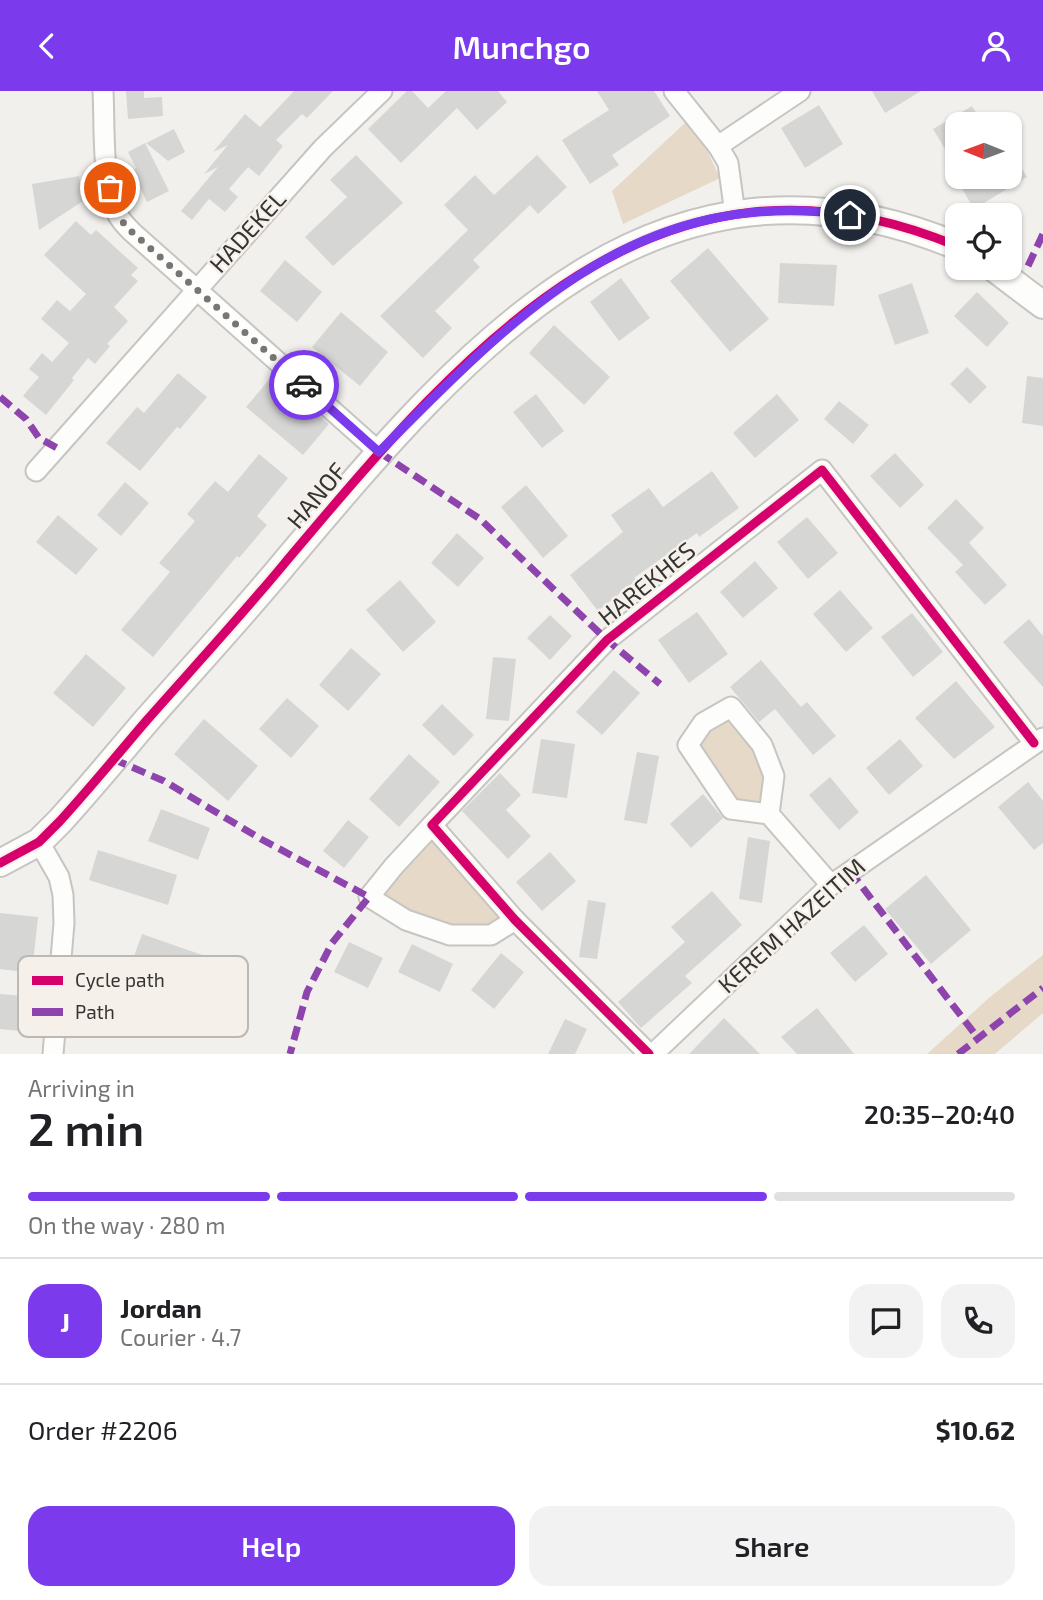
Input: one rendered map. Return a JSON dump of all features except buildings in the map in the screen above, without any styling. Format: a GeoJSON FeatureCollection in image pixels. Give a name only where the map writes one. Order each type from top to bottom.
{"type":"FeatureCollection","features":[{"type":"Feature","properties":{"kind":"street"},"geometry":{"type":"LineString","coordinates":[[103,91],[107,168],[113,203],[119,218],[379,452]]}},
{"type":"Feature","properties":{"kind":"street","name":"HADEKEL"},"geometry":{"type":"LineString","coordinates":[[36,471],[323,148],[382,91]]}},
{"type":"Feature","properties":{"kind":"street"},"geometry":{"type":"LineString","coordinates":[[674,91],[718,146],[728,163],[735,214]]}},
{"type":"Feature","properties":{"kind":"street"},"geometry":{"type":"LineString","coordinates":[[718,146],[800,91]]}},
{"type":"Feature","properties":{"kind":"street","name":"HANOF"},"geometry":{"type":"LineString","coordinates":[[0,863],[38,842],[93,784],[379,452],[460,370],[522,314],[580,273],[624,248],[661,232],[735,214],[776,210],[830,212],[870,218],[916,229],[945,241]]}},
{"type":"Feature","properties":{"kind":"street"},"geometry":{"type":"LineString","coordinates":[[1010,280],[1043,305]]}},
{"type":"Feature","properties":{"kind":"street","name":"HAREKHES"},"geometry":{"type":"LineString","coordinates":[[515,920],[491,935],[450,935],[406,920],[369,897],[394,866],[607,640],[821,470],[1038,741]]}},
{"type":"Feature","properties":{"kind":"street"},"geometry":{"type":"LineString","coordinates":[[769,814],[774,776],[762,745],[731,707],[703,723],[688,745],[731,809],[769,814],[831,885]]}},
{"type":"Feature","properties":{"kind":"street","name":"KEREM HAZEITIM"},"geometry":{"type":"LineString","coordinates":[[651,1054],[831,885],[1038,741]]}},
{"type":"Feature","properties":{"kind":"street"},"geometry":{"type":"LineString","coordinates":[[432,825],[515,920],[651,1054]]}},
{"type":"Feature","properties":{"kind":"street"},"geometry":{"type":"LineString","coordinates":[[38,842],[59,877],[63,895],[61,956]]}},
{"type":"Feature","properties":{"kind":"shaded area"},"geometry":{"type":"Polygon","coordinates":[[[686,122],[702,140],[720,178],[623,224],[612,191],[686,122]]]}},
{"type":"Feature","properties":{"kind":"shaded area"},"geometry":{"type":"Polygon","coordinates":[[[731,707],[762,745],[769,814],[731,809],[688,745],[731,707]]]}},
{"type":"Feature","properties":{"kind":"shaded area"},"geometry":{"type":"Polygon","coordinates":[[[432,825],[515,920],[450,935],[369,897],[432,825]]]}},
{"type":"Feature","properties":{"kind":"shaded area"},"geometry":{"type":"Polygon","coordinates":[[[1043,955],[1043,1013],[995,1054],[927,1054],[990,997],[1043,955]]]}},
{"type":"Feature","properties":{"kind":"marked path"},"geometry":{"type":"LineString","coordinates":[[1028,266],[1043,234]]}},
{"type":"Feature","properties":{"kind":"marked path"},"geometry":{"type":"LineString","coordinates":[[0,397],[26,419],[39,438],[57,448]]}},
{"type":"Feature","properties":{"kind":"marked path"},"geometry":{"type":"LineString","coordinates":[[379,452],[480,519],[607,640],[660,684]]}},
{"type":"Feature","properties":{"kind":"marked path"},"geometry":{"type":"LineString","coordinates":[[113,759],[164,781],[261,839],[369,897],[332,943],[307,992],[290,1054]]}},
{"type":"Feature","properties":{"kind":"marked path"},"geometry":{"type":"LineString","coordinates":[[850,871],[978,1038]]}},
{"type":"Feature","properties":{"kind":"marked path"},"geometry":{"type":"LineString","coordinates":[[958,1054],[1043,988]]}},
{"type":"Feature","properties":{"kind":"cycle path"},"geometry":{"type":"LineString","coordinates":[[0,863],[39,842],[60,821],[421,408],[495,338],[573,279],[657,235],[748,213],[848,215],[945,243]]}},
{"type":"Feature","properties":{"kind":"cycle path"},"geometry":{"type":"LineString","coordinates":[[649,1054],[515,920],[432,825],[607,640],[822,470],[1034,743]]}},
{"type":"Feature","properties":{"kind":"way so far"},"geometry":{"type":"LineString","coordinates":[[110,188],[119,218],[132,232],[304,385]]}},
{"type":"Feature","properties":{"kind":"route"},"geometry":{"type":"LineString","coordinates":[[304,385],[379,452],[460,370],[522,314],[580,273],[624,248],[661,232],[697,221],[735,214],[776,210],[850,215]]}}]}
